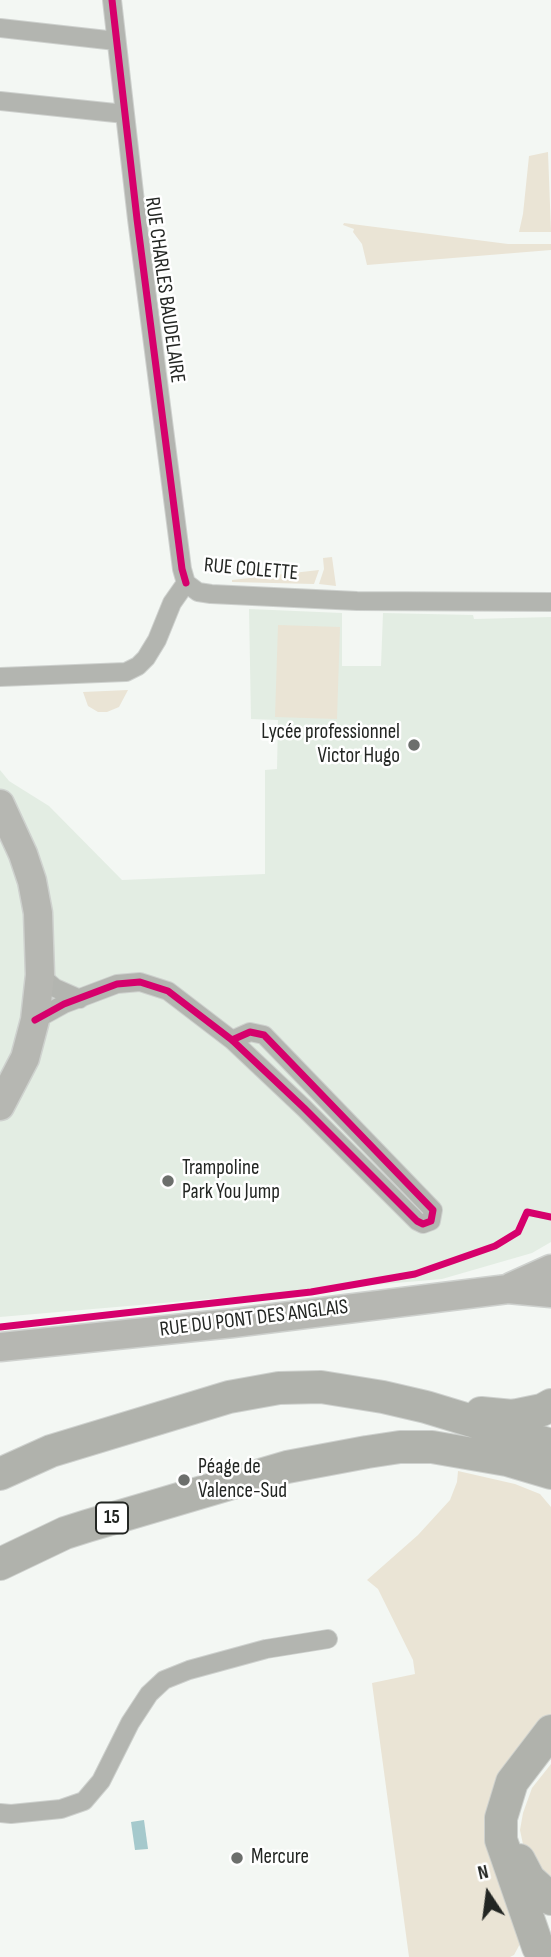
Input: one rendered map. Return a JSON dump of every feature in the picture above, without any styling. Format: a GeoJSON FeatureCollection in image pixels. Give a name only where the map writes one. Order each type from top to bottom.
{"type":"FeatureCollection","features":[{"type":"Feature","properties":{"kind":"highway"},"geometry":{"type":"LineString","coordinates":[[0,1474],[62,1447],[229,1397],[279,1388],[321,1387],[426,1407],[513,1416],[542,1410],[551,1405]]}},
{"type":"Feature","properties":{"kind":"highway"},"geometry":{"type":"LineString","coordinates":[[426,1407],[551,1445]]}},
{"type":"Feature","properties":{"kind":"highway","name":"15"},"geometry":{"type":"LineString","coordinates":[[0,1564],[65,1533],[314,1461],[400,1447],[432,1447],[507,1460]]}},
{"type":"Feature","properties":{"kind":"highway"},"geometry":{"type":"LineString","coordinates":[[507,1460],[551,1473]]}},
{"type":"Feature","properties":{"kind":"highway"},"geometry":{"type":"LineString","coordinates":[[507,1460],[551,1493]]}},
{"type":"Feature","properties":{"kind":"highway"},"geometry":{"type":"LineString","coordinates":[[541,1945],[501,1840],[501,1818],[512,1782],[551,1731]]}},
{"type":"Feature","properties":{"kind":"highway"},"geometry":{"type":"LineString","coordinates":[[551,1756],[521,1796],[516,1809],[513,1834],[524,1871],[541,1892],[551,1899]]}},
{"type":"Feature","properties":{"kind":"main road"},"geometry":{"type":"LineString","coordinates":[[0,804],[32,881],[38,913],[40,975],[35,1020],[25,1058],[0,1105]]}},
{"type":"Feature","properties":{"kind":"main road"},"geometry":{"type":"LineString","coordinates":[[0,831],[20,885],[29,946],[27,995],[16,1041],[0,1082]]}},
{"type":"Feature","properties":{"kind":"main road","name":"RUE DU PONT DES ANGLAIS"},"geometry":{"type":"LineString","coordinates":[[508,1289],[551,1269]]}},
{"type":"Feature","properties":{"kind":"main road","name":"RUE DU PONT DES ANGLAIS"},"geometry":{"type":"LineString","coordinates":[[0,1347],[233,1323],[508,1289],[551,1293]]}},
{"type":"Feature","properties":{"kind":"street","name":"RUE CHARLES BAUDELAIRE"},"geometry":{"type":"LineString","coordinates":[[112,0],[182,569],[186,583]]}},
{"type":"Feature","properties":{"kind":"street"},"geometry":{"type":"LineString","coordinates":[[0,28],[116,41]]}},
{"type":"Feature","properties":{"kind":"street"},"geometry":{"type":"LineString","coordinates":[[0,101],[125,114]]}},
{"type":"Feature","properties":{"kind":"street","name":"RUE COLETTE"},"geometry":{"type":"LineString","coordinates":[[0,677],[126,672],[138,666],[153,647],[172,603],[186,583],[198,592],[211,594],[357,601],[551,602]]}},
{"type":"Feature","properties":{"kind":"street"},"geometry":{"type":"LineString","coordinates":[[40,975],[55,988],[80,999]]}},
{"type":"Feature","properties":{"kind":"street"},"geometry":{"type":"LineString","coordinates":[[35,1020],[117,984],[130,982],[153,985],[168,991],[184,1000],[232,1040],[417,1222],[423,1224],[431,1221],[433,1210],[264,1035],[250,1032],[232,1040]]}},
{"type":"Feature","properties":{"kind":"street"},"geometry":{"type":"LineString","coordinates":[[0,1813],[61,1809],[84,1801],[94,1791],[149,1693],[164,1680],[189,1670],[266,1649],[328,1639]]}},
{"type":"Feature","properties":{"kind":"shaded area"},"geometry":{"type":"Polygon","coordinates":[[[548,152],[551,232],[519,232],[529,156],[548,152]]]}},
{"type":"Feature","properties":{"kind":"shaded area"},"geometry":{"type":"Polygon","coordinates":[[[344,223],[508,244],[551,244],[551,250],[367,265],[362,244],[353,232],[354,229],[343,225],[344,223]]]}},
{"type":"Feature","properties":{"kind":"shaded area"},"geometry":{"type":"Polygon","coordinates":[[[332,557],[336,586],[319,584],[324,569],[323,558],[332,557]]]}},
{"type":"Feature","properties":{"kind":"shaded area"},"geometry":{"type":"Polygon","coordinates":[[[319,570],[314,584],[232,582],[232,580],[319,570]]]}},
{"type":"Feature","properties":{"kind":"shaded area"},"geometry":{"type":"Polygon","coordinates":[[[249,609],[342,613],[342,666],[381,666],[383,613],[473,615],[474,619],[551,617],[551,1242],[532,1253],[442,1279],[0,1317],[0,770],[9,781],[49,806],[122,880],[265,874],[265,770],[277,769],[278,720],[251,719],[249,609]]]}},
{"type":"Feature","properties":{"kind":"shaded area"},"geometry":{"type":"Polygon","coordinates":[[[278,625],[340,627],[337,719],[275,717],[278,625]]]}},
{"type":"Feature","properties":{"kind":"shaded area"},"geometry":{"type":"Polygon","coordinates":[[[128,690],[119,707],[107,712],[98,712],[88,706],[83,692],[128,690]]]}},
{"type":"Feature","properties":{"kind":"shaded area"},"geometry":{"type":"Polygon","coordinates":[[[458,1471],[515,1484],[540,1494],[551,1507],[551,1720],[508,1773],[521,1942],[510,1957],[409,1957],[372,1683],[415,1674],[413,1660],[378,1589],[367,1580],[418,1535],[450,1500],[458,1471]]]}},
{"type":"Feature","properties":{"kind":"shaded area"},"geometry":{"type":"Polygon","coordinates":[[[551,1764],[551,1888],[524,1849],[520,1830],[532,1788],[551,1764]]]}},
{"type":"Feature","properties":{"kind":"water"},"geometry":{"type":"Polygon","coordinates":[[[144,1820],[148,1849],[135,1850],[131,1822],[144,1820]]]}},
{"type":"Feature","properties":{"kind":"cycle path"},"geometry":{"type":"LineString","coordinates":[[112,0],[137,219],[186,583]]}},
{"type":"Feature","properties":{"kind":"cycle path"},"geometry":{"type":"LineString","coordinates":[[35,1020],[64,1004],[117,984],[140,982],[168,991],[232,1040],[417,1221],[423,1224],[431,1221],[433,1210],[264,1035],[250,1032],[232,1040]]}},
{"type":"Feature","properties":{"kind":"cycle path"},"geometry":{"type":"LineString","coordinates":[[0,1327],[311,1292],[415,1274],[495,1246],[518,1232],[527,1212],[551,1217]]}},
{"type":"Feature","properties":{"kind":"place","name":"Lycée professionnel Victor Hugo"},"geometry":{"type":"Point","coordinates":[414,745]}},
{"type":"Feature","properties":{"kind":"place","name":"Trampoline Park You Jump"},"geometry":{"type":"Point","coordinates":[168,1181]}},
{"type":"Feature","properties":{"kind":"place","name":"Péage de Valence-Sud"},"geometry":{"type":"Point","coordinates":[184,1480]}},
{"type":"Feature","properties":{"kind":"place","name":"Mercure"},"geometry":{"type":"Point","coordinates":[237,1858]}}]}
